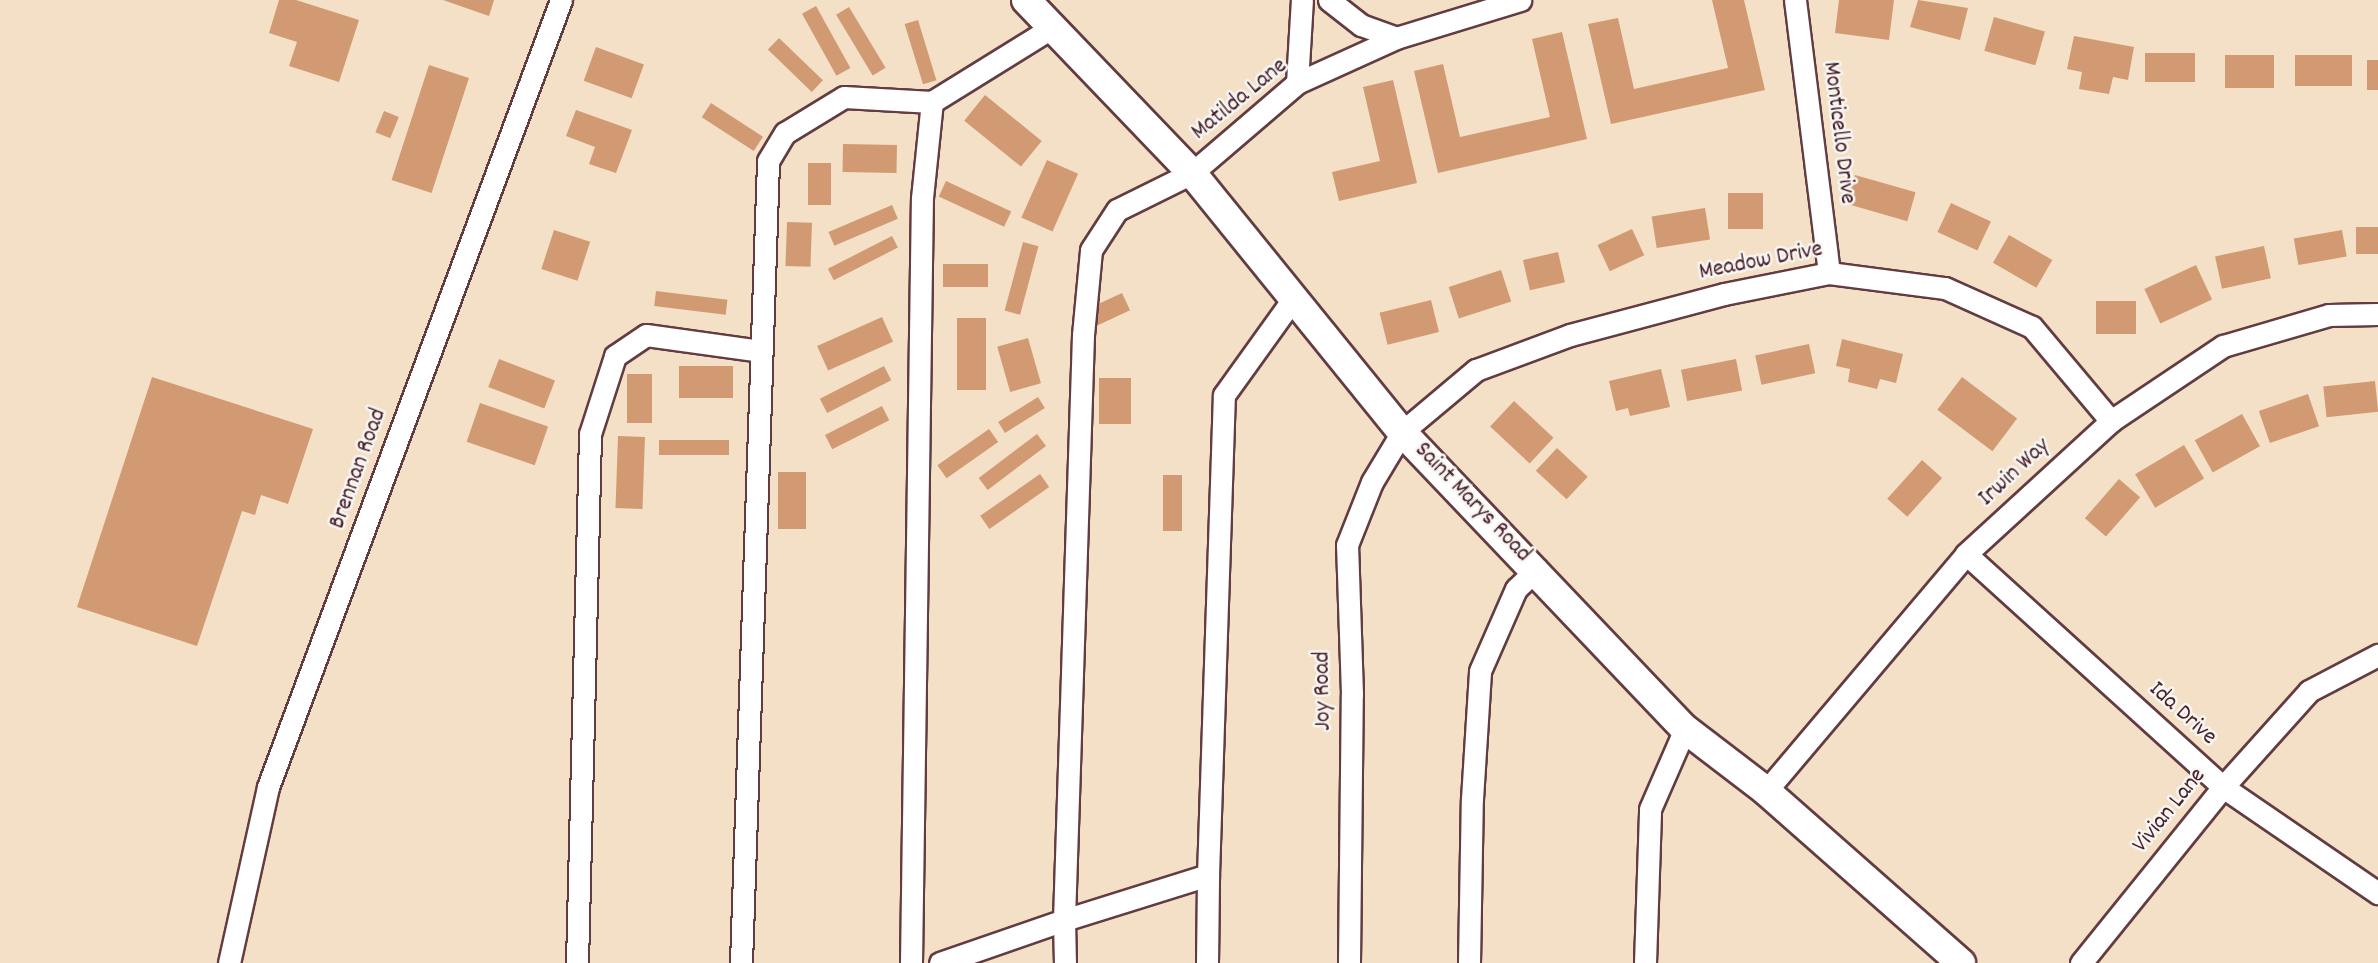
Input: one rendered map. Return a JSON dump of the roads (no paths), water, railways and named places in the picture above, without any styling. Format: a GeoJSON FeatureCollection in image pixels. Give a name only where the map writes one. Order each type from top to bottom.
{"type":"FeatureCollection","features":[{"type":"Feature","properties":{"kind":"main road","name":"Saint Marys Road"},"geometry":{"type":"LineString","coordinates":[[1026,0],[1192,173],[1402,432],[1537,569],[1685,729],[1766,791],[1961,963]]}},
{"type":"Feature","properties":{"kind":"street","name":"Brennan Road"},"geometry":{"type":"LineString","coordinates":[[229,963],[268,786],[561,0]]}},
{"type":"Feature","properties":{"kind":"street"},"geometry":{"type":"LineString","coordinates":[[1297,83],[1302,0]]}},
{"type":"Feature","properties":{"kind":"street"},"geometry":{"type":"LineString","coordinates":[[1329,0],[1361,24],[1396,38]]}},
{"type":"Feature","properties":{"kind":"street","name":"Matilda Lane"},"geometry":{"type":"LineString","coordinates":[[1065,963],[1064,920],[1083,335],[1091,250],[1117,210],[1192,173],[1297,83],[1396,38],[1520,0]]}},
{"type":"Feature","properties":{"kind":"street","name":"Monticello Drive"},"geometry":{"type":"LineString","coordinates":[[1795,0],[1829,273]]}},
{"type":"Feature","properties":{"kind":"street"},"geometry":{"type":"LineString","coordinates":[[741,963],[768,161],[785,133],[844,97],[932,102],[1053,27]]}},
{"type":"Feature","properties":{"kind":"street"},"geometry":{"type":"LineString","coordinates":[[911,963],[922,198],[932,102]]}},
{"type":"Feature","properties":{"kind":"street","name":"Meadow Drive"},"geometry":{"type":"LineString","coordinates":[[1402,432],[1476,370],[1488,365],[1583,331],[1724,294],[1829,273],[1945,288],[2032,327],[2110,421]]}},
{"type":"Feature","properties":{"kind":"street"},"geometry":{"type":"LineString","coordinates":[[1207,963],[1224,395],[1293,299]]}},
{"type":"Feature","properties":{"kind":"street","name":"Irwin Way"},"geometry":{"type":"LineString","coordinates":[[1766,791],[1966,554],[2110,421],[2223,346],[2329,314],[2378,314]]}},
{"type":"Feature","properties":{"kind":"street"},"geometry":{"type":"LineString","coordinates":[[576,963],[590,433],[615,356],[646,335],[762,351]]}},
{"type":"Feature","properties":{"kind":"street","name":"Joy Road"},"geometry":{"type":"LineString","coordinates":[[1349,963],[1352,694],[1347,545],[1372,482],[1402,432]]}},
{"type":"Feature","properties":{"kind":"street","name":"Ida Drive"},"geometry":{"type":"LineString","coordinates":[[1966,554],[2223,786],[2378,893]]}},
{"type":"Feature","properties":{"kind":"street"},"geometry":{"type":"LineString","coordinates":[[1469,963],[1472,799],[1480,671],[1516,589],[1537,569]]}},
{"type":"Feature","properties":{"kind":"street","name":"Vivian Lane"},"geometry":{"type":"LineString","coordinates":[[2081,963],[2223,786],[2309,691],[2378,655]]}},
{"type":"Feature","properties":{"kind":"street"},"geometry":{"type":"LineString","coordinates":[[1645,963],[1650,809],[1685,729]]}},
{"type":"Feature","properties":{"kind":"street"},"geometry":{"type":"LineString","coordinates":[[940,963],[1064,920],[1208,875]]}}]}
